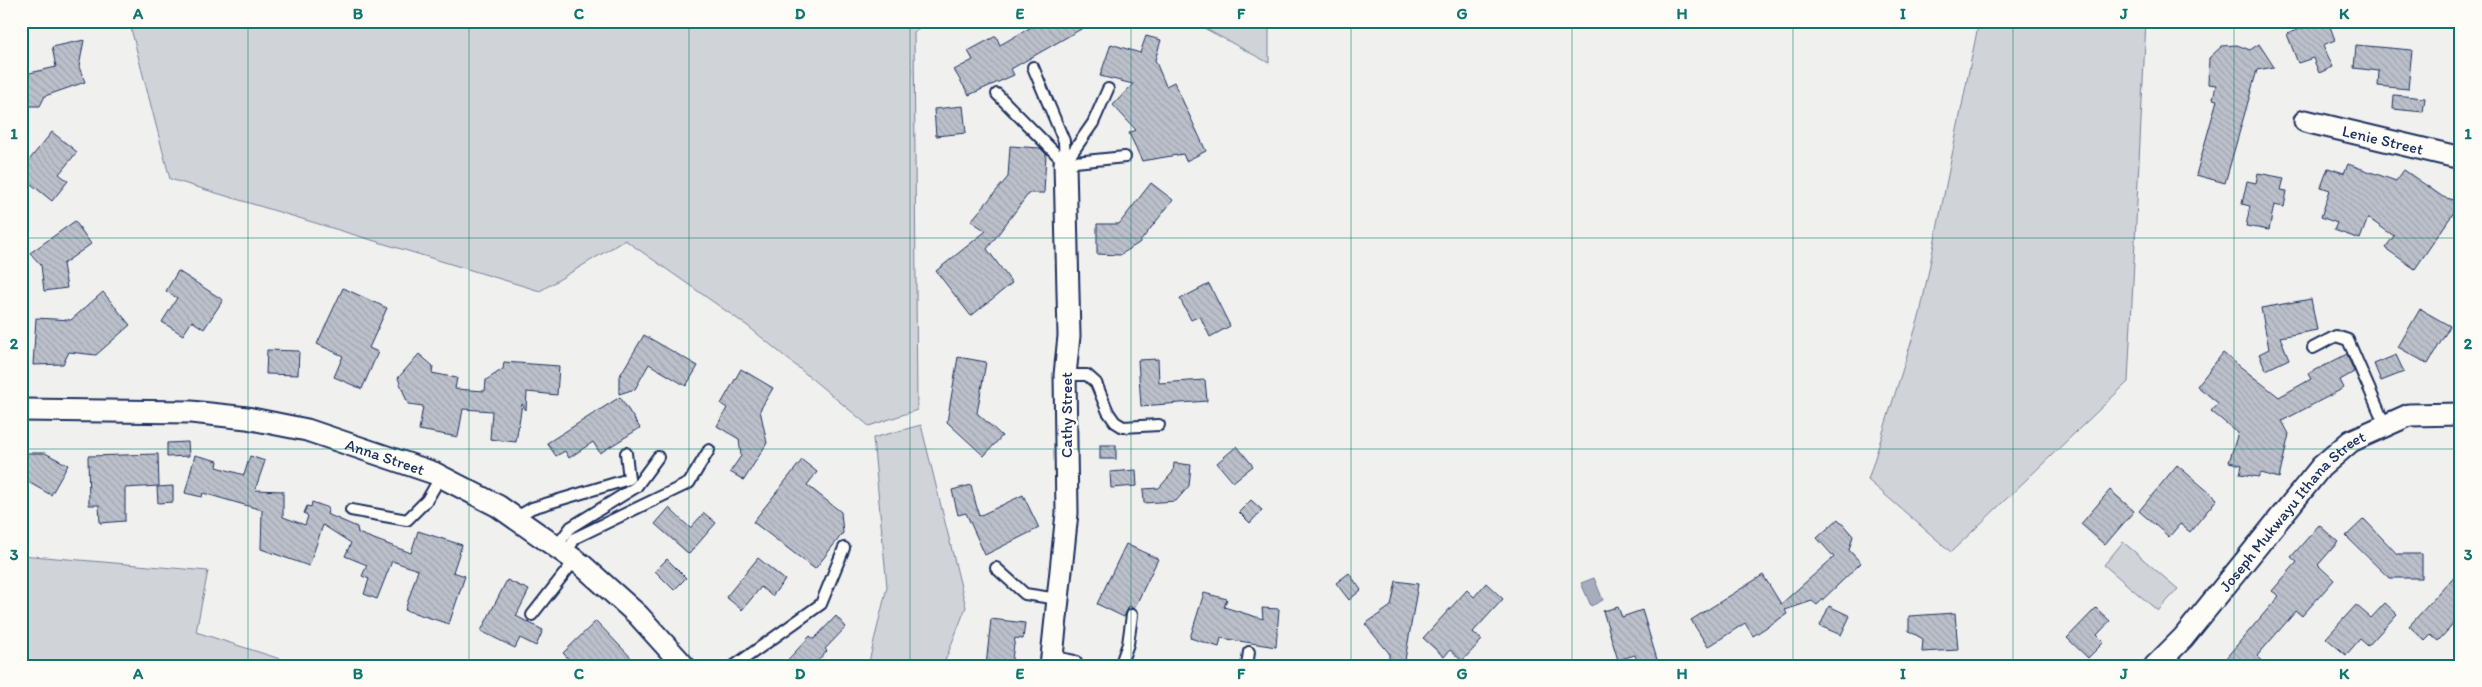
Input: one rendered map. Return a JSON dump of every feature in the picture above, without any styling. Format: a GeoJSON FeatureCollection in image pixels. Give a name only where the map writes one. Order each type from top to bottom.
{"type":"FeatureCollection","features":[{"type":"Feature","properties":{"kind":"street","name":"Lenie Street"},"geometry":{"type":"LineString","coordinates":[[2305,121],[2461,158]]}},
{"type":"Feature","properties":{"kind":"street","name":"Cathy Street"},"geometry":{"type":"LineString","coordinates":[[1058,665],[1058,599],[1067,513],[1065,375],[1069,336],[1064,163]]}},
{"type":"Feature","properties":{"kind":"street","name":"Anna Street"},"geometry":{"type":"LineString","coordinates":[[21,410],[190,412],[247,418],[307,430],[441,476],[498,506],[566,553],[638,615],[684,666]]}},
{"type":"Feature","properties":{"kind":"street","name":"Joseph Mukwayu Ithana Street"},"geometry":{"type":"LineString","coordinates":[[2154,666],[2183,638],[2321,467],[2351,441],[2410,415],[2461,414]]}},
{"type":"Feature","properties":{"kind":"lane"},"geometry":{"type":"LineString","coordinates":[[1033,67],[1064,141],[1064,163]]}},
{"type":"Feature","properties":{"kind":"lane"},"geometry":{"type":"LineString","coordinates":[[1064,163],[1092,124],[1108,88]]}},
{"type":"Feature","properties":{"kind":"lane"},"geometry":{"type":"LineString","coordinates":[[997,94],[1064,163]]}},
{"type":"Feature","properties":{"kind":"lane"},"geometry":{"type":"LineString","coordinates":[[1064,163],[1125,157]]}},
{"type":"Feature","properties":{"kind":"lane"},"geometry":{"type":"LineString","coordinates":[[2313,348],[2336,336],[2348,340],[2385,425]]}},
{"type":"Feature","properties":{"kind":"lane"},"geometry":{"type":"LineString","coordinates":[[1065,375],[1080,373],[1087,375],[1096,383],[1111,417],[1123,427],[1158,425]]}},
{"type":"Feature","properties":{"kind":"lane"},"geometry":{"type":"LineString","coordinates":[[532,615],[575,538],[689,484],[710,450]]}},
{"type":"Feature","properties":{"kind":"lane"},"geometry":{"type":"LineString","coordinates":[[515,518],[532,508],[628,479],[626,453]]}},
{"type":"Feature","properties":{"kind":"lane"},"geometry":{"type":"LineString","coordinates":[[566,553],[571,526],[636,487],[658,457]]}},
{"type":"Feature","properties":{"kind":"lane"},"geometry":{"type":"LineString","coordinates":[[351,510],[407,520],[427,500],[441,476]]}},
{"type":"Feature","properties":{"kind":"lane"},"geometry":{"type":"LineString","coordinates":[[734,666],[821,604],[844,548]]}},
{"type":"Feature","properties":{"kind":"lane"},"geometry":{"type":"LineString","coordinates":[[996,568],[1025,594],[1058,599]]}},
{"type":"Feature","properties":{"kind":"lane"},"geometry":{"type":"LineString","coordinates":[[1120,666],[1128,644],[1132,615]]}},
{"type":"Feature","properties":{"kind":"lane"},"geometry":{"type":"LineString","coordinates":[[1247,666],[1249,652]]}},
{"type":"Feature","properties":{"kind":"shaded area"},"geometry":{"type":"Polygon","coordinates":[[[129,21],[929,21],[914,32],[917,410],[869,426],[749,327],[625,240],[540,291],[170,179],[129,21]]]}},
{"type":"Feature","properties":{"kind":"shaded area"},"geometry":{"type":"Polygon","coordinates":[[[1191,21],[1269,21],[1269,63],[1191,21]]]}},
{"type":"Feature","properties":{"kind":"shaded area"},"geometry":{"type":"Polygon","coordinates":[[[1979,21],[2146,21],[2128,382],[1951,552],[1868,480],[1920,314],[1979,21]]]}},
{"type":"Feature","properties":{"kind":"shaded area"},"geometry":{"type":"Polygon","coordinates":[[[921,425],[966,607],[943,666],[868,666],[887,587],[873,438],[921,425]]]}},
{"type":"Feature","properties":{"kind":"shaded area"},"geometry":{"type":"Polygon","coordinates":[[[2123,542],[2178,589],[2158,611],[2104,565],[2123,542]]]}},
{"type":"Feature","properties":{"kind":"shaded area"},"geometry":{"type":"Polygon","coordinates":[[[21,555],[208,571],[196,632],[302,666],[21,666],[21,555]]]}},
{"type":"Feature","properties":{"kind":"water"},"geometry":{"type":"Polygon","coordinates":[[[1594,578],[1603,600],[1591,606],[1581,583],[1594,578]]]}},
{"type":"Feature","properties":{"kind":"building"},"geometry":{"type":"Polygon","coordinates":[[[1042,21],[1095,21],[1011,69],[1014,75],[969,95],[954,70],[973,60],[968,51],[996,36],[1000,45],[1042,21]]]}},
{"type":"Feature","properties":{"kind":"building"},"geometry":{"type":"Polygon","coordinates":[[[2321,21],[2328,21],[2335,40],[2323,45],[2333,67],[2319,73],[2313,58],[2298,63],[2287,34],[2321,21]]]}},
{"type":"Feature","properties":{"kind":"building"},"geometry":{"type":"Polygon","coordinates":[[[1146,36],[1161,40],[1155,60],[1166,86],[1174,82],[1206,151],[1186,161],[1183,154],[1142,161],[1129,133],[1136,130],[1113,105],[1133,84],[1100,76],[1111,44],[1140,53],[1146,36]]]}},
{"type":"Feature","properties":{"kind":"building"},"geometry":{"type":"Polygon","coordinates":[[[84,40],[79,67],[85,82],[45,96],[40,106],[26,106],[24,95],[21,94],[21,75],[56,67],[52,47],[84,40]]]}},
{"type":"Feature","properties":{"kind":"building"},"geometry":{"type":"Polygon","coordinates":[[[2259,44],[2274,67],[2257,70],[2225,183],[2196,175],[2217,100],[2213,99],[2216,85],[2208,84],[2209,58],[2222,46],[2237,45],[2250,50],[2259,44]]]}},
{"type":"Feature","properties":{"kind":"building"},"geometry":{"type":"Polygon","coordinates":[[[2356,45],[2412,50],[2408,89],[2378,86],[2379,71],[2354,68],[2356,45]]]}},
{"type":"Feature","properties":{"kind":"building"},"geometry":{"type":"Polygon","coordinates":[[[2394,95],[2425,98],[2423,112],[2393,109],[2394,95]]]}},
{"type":"Feature","properties":{"kind":"building"},"geometry":{"type":"Polygon","coordinates":[[[963,106],[966,133],[936,136],[934,109],[963,106]]]}},
{"type":"Feature","properties":{"kind":"building"},"geometry":{"type":"Polygon","coordinates":[[[52,132],[77,152],[59,174],[68,181],[52,201],[21,176],[21,170],[52,132]]]}},
{"type":"Feature","properties":{"kind":"building"},"geometry":{"type":"Polygon","coordinates":[[[1010,146],[1040,148],[1046,154],[1044,193],[1029,193],[987,249],[1012,283],[971,316],[936,271],[986,231],[971,221],[1008,177],[1010,146]]]}},
{"type":"Feature","properties":{"kind":"building"},"geometry":{"type":"Polygon","coordinates":[[[2348,164],[2396,181],[2404,170],[2443,197],[2461,202],[2415,269],[2385,248],[2394,236],[2368,218],[2360,239],[2334,230],[2337,223],[2321,217],[2330,190],[2321,187],[2328,168],[2344,173],[2348,164]]]}},
{"type":"Feature","properties":{"kind":"building"},"geometry":{"type":"Polygon","coordinates":[[[2258,173],[2284,178],[2281,190],[2287,191],[2284,207],[2274,205],[2269,230],[2246,226],[2250,206],[2242,204],[2247,181],[2256,183],[2258,173]]]}},
{"type":"Feature","properties":{"kind":"building"},"geometry":{"type":"Polygon","coordinates":[[[1151,183],[1173,200],[1139,243],[1120,255],[1097,254],[1097,224],[1119,224],[1151,183]]]}},
{"type":"Feature","properties":{"kind":"building"},"geometry":{"type":"Polygon","coordinates":[[[75,221],[91,244],[63,264],[67,288],[44,291],[41,265],[30,253],[75,221]]]}},
{"type":"Feature","properties":{"kind":"building"},"geometry":{"type":"Polygon","coordinates":[[[178,271],[223,300],[204,329],[192,321],[183,335],[162,322],[177,298],[166,291],[178,271]]]}},
{"type":"Feature","properties":{"kind":"building"},"geometry":{"type":"Polygon","coordinates":[[[1209,284],[1230,326],[1210,337],[1200,316],[1191,320],[1180,299],[1209,284]]]}},
{"type":"Feature","properties":{"kind":"building"},"geometry":{"type":"Polygon","coordinates":[[[343,288],[387,308],[369,348],[378,352],[362,389],[334,377],[343,356],[317,344],[343,288]]]}},
{"type":"Feature","properties":{"kind":"building"},"geometry":{"type":"Polygon","coordinates":[[[103,292],[130,325],[96,355],[69,352],[63,364],[33,365],[36,318],[71,320],[103,292]]]}},
{"type":"Feature","properties":{"kind":"building"},"geometry":{"type":"Polygon","coordinates":[[[2311,299],[2317,330],[2280,337],[2289,359],[2266,370],[2259,354],[2269,349],[2261,308],[2311,299]]]}},
{"type":"Feature","properties":{"kind":"building"},"geometry":{"type":"Polygon","coordinates":[[[2420,309],[2450,326],[2428,364],[2398,347],[2420,309]]]}},
{"type":"Feature","properties":{"kind":"building"},"geometry":{"type":"Polygon","coordinates":[[[644,335],[698,366],[686,386],[649,364],[635,389],[619,394],[619,377],[644,335]]]}},
{"type":"Feature","properties":{"kind":"building"},"geometry":{"type":"Polygon","coordinates":[[[267,350],[299,351],[298,375],[266,374],[267,350]]]}},
{"type":"Feature","properties":{"kind":"building"},"geometry":{"type":"Polygon","coordinates":[[[2223,353],[2279,397],[2311,379],[2308,374],[2347,354],[2354,372],[2340,380],[2344,388],[2282,421],[2289,434],[2279,478],[2261,473],[2259,477],[2240,474],[2242,465],[2229,462],[2238,433],[2211,411],[2218,403],[2197,386],[2223,353]]]}},
{"type":"Feature","properties":{"kind":"building"},"geometry":{"type":"Polygon","coordinates":[[[419,354],[433,366],[432,373],[457,378],[455,389],[485,391],[486,380],[503,369],[504,362],[559,366],[557,395],[527,392],[526,410],[522,404],[516,442],[490,439],[492,411],[463,409],[458,437],[419,430],[423,406],[408,404],[398,378],[419,354]]]}},
{"type":"Feature","properties":{"kind":"building"},"geometry":{"type":"Polygon","coordinates":[[[2396,355],[2404,372],[2381,381],[2374,364],[2396,355]]]}},
{"type":"Feature","properties":{"kind":"building"},"geometry":{"type":"Polygon","coordinates":[[[958,357],[986,362],[977,413],[1002,436],[984,456],[947,422],[958,357]]]}},
{"type":"Feature","properties":{"kind":"building"},"geometry":{"type":"Polygon","coordinates":[[[1158,359],[1159,383],[1205,380],[1207,401],[1141,406],[1138,360],[1158,359]]]}},
{"type":"Feature","properties":{"kind":"building"},"geometry":{"type":"Polygon","coordinates":[[[741,369],[773,388],[760,410],[767,443],[744,480],[730,472],[741,456],[739,439],[717,426],[727,408],[721,404],[741,369]]]}},
{"type":"Feature","properties":{"kind":"building"},"geometry":{"type":"Polygon","coordinates":[[[620,397],[640,428],[600,453],[593,442],[569,458],[565,451],[556,456],[547,443],[620,397]]]}},
{"type":"Feature","properties":{"kind":"building"},"geometry":{"type":"Polygon","coordinates":[[[188,442],[189,456],[167,457],[167,443],[188,442]]]}},
{"type":"Feature","properties":{"kind":"building"},"geometry":{"type":"Polygon","coordinates":[[[1100,445],[1116,445],[1116,459],[1100,459],[1100,445]]]}},
{"type":"Feature","properties":{"kind":"building"},"geometry":{"type":"Polygon","coordinates":[[[1237,446],[1253,466],[1233,482],[1217,463],[1237,446]]]}},
{"type":"Feature","properties":{"kind":"building"},"geometry":{"type":"Polygon","coordinates":[[[21,453],[45,453],[68,465],[51,495],[21,478],[21,453]]]}},
{"type":"Feature","properties":{"kind":"building"},"geometry":{"type":"Polygon","coordinates":[[[158,454],[159,486],[125,488],[125,521],[100,523],[99,505],[89,505],[88,456],[158,454]]]}},
{"type":"Feature","properties":{"kind":"building"},"geometry":{"type":"Polygon","coordinates":[[[195,455],[218,461],[217,467],[244,475],[250,456],[265,461],[255,490],[283,491],[283,517],[305,525],[308,516],[304,513],[307,506],[311,507],[312,502],[329,508],[327,514],[357,527],[358,533],[411,553],[418,531],[462,545],[453,572],[465,576],[449,624],[405,610],[418,570],[392,561],[377,599],[364,594],[369,579],[362,576],[367,565],[345,556],[351,543],[323,525],[309,566],[261,549],[262,510],[203,493],[202,497],[185,493],[195,455]]]}},
{"type":"Feature","properties":{"kind":"building"},"geometry":{"type":"Polygon","coordinates":[[[802,460],[817,472],[807,485],[841,512],[843,533],[815,569],[753,522],[802,460]]]}},
{"type":"Feature","properties":{"kind":"building"},"geometry":{"type":"Polygon","coordinates":[[[1174,463],[1191,465],[1189,486],[1176,501],[1144,503],[1143,489],[1159,488],[1173,472],[1174,463]]]}},
{"type":"Feature","properties":{"kind":"building"},"geometry":{"type":"Polygon","coordinates":[[[2177,465],[2217,499],[2190,532],[2180,524],[2169,537],[2139,511],[2177,465]]]}},
{"type":"Feature","properties":{"kind":"building"},"geometry":{"type":"Polygon","coordinates":[[[1136,470],[1137,486],[1111,488],[1110,472],[1136,470]]]}},
{"type":"Feature","properties":{"kind":"building"},"geometry":{"type":"Polygon","coordinates":[[[971,485],[979,516],[1023,495],[1039,528],[985,555],[966,513],[958,515],[952,490],[971,485]]]}},
{"type":"Feature","properties":{"kind":"building"},"geometry":{"type":"Polygon","coordinates":[[[173,486],[173,502],[158,503],[157,487],[173,486]]]}},
{"type":"Feature","properties":{"kind":"building"},"geometry":{"type":"Polygon","coordinates":[[[2110,490],[2134,511],[2105,545],[2081,524],[2110,490]]]}},
{"type":"Feature","properties":{"kind":"building"},"geometry":{"type":"Polygon","coordinates":[[[1251,500],[1262,510],[1250,523],[1239,512],[1251,500]]]}},
{"type":"Feature","properties":{"kind":"building"},"geometry":{"type":"Polygon","coordinates":[[[669,508],[690,528],[704,513],[716,523],[689,554],[655,524],[669,508]]]}},
{"type":"Feature","properties":{"kind":"building"},"geometry":{"type":"Polygon","coordinates":[[[1838,519],[1853,536],[1849,550],[1861,563],[1817,605],[1812,601],[1785,610],[1787,614],[1753,636],[1745,623],[1708,647],[1691,620],[1763,575],[1781,604],[1834,557],[1817,538],[1838,519]]]}},
{"type":"Feature","properties":{"kind":"building"},"geometry":{"type":"Polygon","coordinates":[[[2364,519],[2397,554],[2422,554],[2422,578],[2389,578],[2346,536],[2364,519]]]}},
{"type":"Feature","properties":{"kind":"building"},"geometry":{"type":"Polygon","coordinates":[[[2319,525],[2338,542],[2318,565],[2334,580],[2302,616],[2296,611],[2257,656],[2268,666],[2219,666],[2279,596],[2272,591],[2297,562],[2291,557],[2319,525]]]}},
{"type":"Feature","properties":{"kind":"building"},"geometry":{"type":"Polygon","coordinates":[[[1126,544],[1158,559],[1134,609],[1129,606],[1124,617],[1097,604],[1126,544]]]}},
{"type":"Feature","properties":{"kind":"building"},"geometry":{"type":"Polygon","coordinates":[[[758,558],[785,580],[772,596],[761,587],[742,610],[726,597],[758,558]]]}},
{"type":"Feature","properties":{"kind":"building"},"geometry":{"type":"Polygon","coordinates":[[[667,559],[686,578],[674,590],[655,571],[667,559]]]}},
{"type":"Feature","properties":{"kind":"building"},"geometry":{"type":"Polygon","coordinates":[[[2461,569],[2461,616],[2438,641],[2431,635],[2425,641],[2409,626],[2461,569]]]}},
{"type":"Feature","properties":{"kind":"building"},"geometry":{"type":"Polygon","coordinates":[[[1349,573],[1361,590],[1349,600],[1336,583],[1349,573]]]}},
{"type":"Feature","properties":{"kind":"building"},"geometry":{"type":"Polygon","coordinates":[[[507,580],[529,590],[516,616],[543,630],[536,646],[520,638],[515,648],[481,631],[507,580]]]}},
{"type":"Feature","properties":{"kind":"building"},"geometry":{"type":"Polygon","coordinates":[[[1396,581],[1418,584],[1404,666],[1389,665],[1389,653],[1365,624],[1391,606],[1396,581]]]}},
{"type":"Feature","properties":{"kind":"building"},"geometry":{"type":"Polygon","coordinates":[[[1486,583],[1503,599],[1473,632],[1482,640],[1462,661],[1450,650],[1444,657],[1423,638],[1467,590],[1474,597],[1486,583]]]}},
{"type":"Feature","properties":{"kind":"building"},"geometry":{"type":"Polygon","coordinates":[[[1204,593],[1227,599],[1224,607],[1263,619],[1262,608],[1279,609],[1276,647],[1221,638],[1219,647],[1190,638],[1204,593]]]}},
{"type":"Feature","properties":{"kind":"building"},"geometry":{"type":"Polygon","coordinates":[[[2385,603],[2397,614],[2368,646],[2360,639],[2346,655],[2326,638],[2356,605],[2371,618],[2385,603]]]}},
{"type":"Feature","properties":{"kind":"building"},"geometry":{"type":"Polygon","coordinates":[[[1829,606],[1850,616],[1841,635],[1820,626],[1829,606]]]}},
{"type":"Feature","properties":{"kind":"building"},"geometry":{"type":"Polygon","coordinates":[[[1618,607],[1622,617],[1642,610],[1659,666],[1639,666],[1635,655],[1618,660],[1603,611],[1618,607]]]}},
{"type":"Feature","properties":{"kind":"building"},"geometry":{"type":"Polygon","coordinates":[[[2096,608],[2110,621],[2097,635],[2104,642],[2088,658],[2067,638],[2096,608]]]}},
{"type":"Feature","properties":{"kind":"building"},"geometry":{"type":"Polygon","coordinates":[[[1955,613],[1958,650],[1922,652],[1923,639],[1909,631],[1909,616],[1955,613]]]}},
{"type":"Feature","properties":{"kind":"building"},"geometry":{"type":"Polygon","coordinates":[[[836,616],[846,627],[825,649],[827,651],[813,666],[782,666],[810,636],[814,639],[836,616]]]}},
{"type":"Feature","properties":{"kind":"building"},"geometry":{"type":"Polygon","coordinates":[[[991,619],[1025,623],[1023,639],[1015,638],[1011,666],[986,666],[991,619]]]}},
{"type":"Feature","properties":{"kind":"building"},"geometry":{"type":"Polygon","coordinates":[[[596,621],[639,666],[575,666],[563,653],[596,621]]]}}]}
